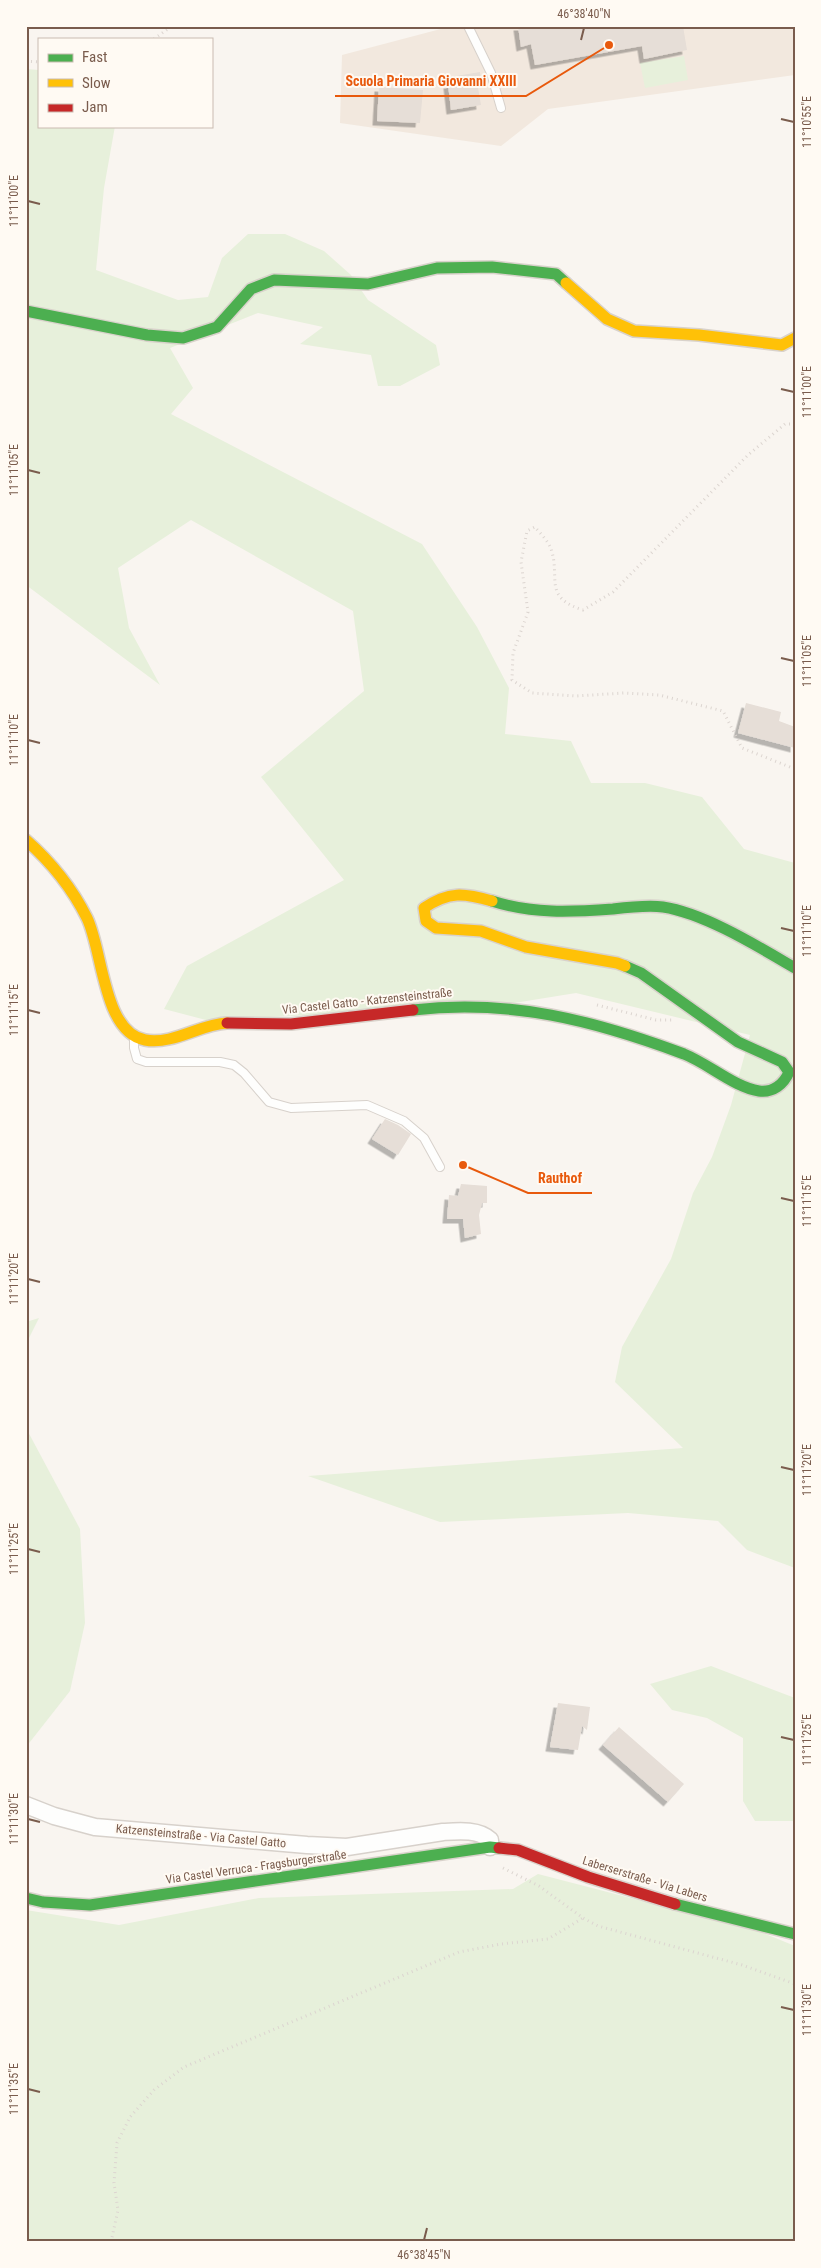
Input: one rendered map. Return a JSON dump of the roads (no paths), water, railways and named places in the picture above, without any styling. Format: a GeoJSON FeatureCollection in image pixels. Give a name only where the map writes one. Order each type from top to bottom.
{"type":"FeatureCollection","features":[{"type":"Feature","properties":{"kind":"street"},"geometry":{"type":"LineString","coordinates":[[26,311],[148,334],[183,338],[217,327],[251,289],[274,280],[368,284],[397,280],[437,268],[492,267],[556,274],[607,319],[634,331],[699,335],[782,344],[795,338]]}},
{"type":"Feature","properties":{"kind":"street"},"geometry":{"type":"LineString","coordinates":[[26,840],[44,854],[71,889],[94,933],[114,1010],[123,1026],[134,1036]]}},
{"type":"Feature","properties":{"kind":"street","name":"Via Castel Gatto - Katzensteinstraße"},"geometry":{"type":"LineString","coordinates":[[134,1036],[148,1040],[167,1040],[201,1027],[223,1023],[297,1024],[457,1006],[507,1008],[564,1016],[697,1059],[743,1085],[763,1091],[777,1088],[787,1078],[789,1072],[782,1062],[738,1042],[641,974],[617,964],[526,947],[481,931],[436,928],[426,921],[424,908],[433,900],[452,893],[474,896],[520,910],[551,912],[651,906],[674,909],[764,949],[795,968]]}},
{"type":"Feature","properties":{"kind":"street","name":"Katzensteinstraße - Via Castel Gatto"},"geometry":{"type":"LineString","coordinates":[[26,1805],[54,1816],[95,1827],[347,1847],[460,1831],[485,1836],[490,1840],[490,1847]]}},
{"type":"Feature","properties":{"kind":"street","name":"Via Castel Verruca - Fragsburgerstraße"},"geometry":{"type":"LineString","coordinates":[[26,1898],[43,1902],[90,1904],[490,1847]]}},
{"type":"Feature","properties":{"kind":"street","name":"Laberserstraße - Via Labers"},"geometry":{"type":"LineString","coordinates":[[490,1847],[518,1850],[588,1877],[665,1901],[795,1934]]}},
{"type":"Feature","properties":{"kind":"lane"},"geometry":{"type":"LineString","coordinates":[[468,26],[491,73],[501,108]]}},
{"type":"Feature","properties":{"kind":"lane"},"geometry":{"type":"LineString","coordinates":[[134,1036],[134,1048],[138,1059],[146,1062],[220,1062],[234,1065],[244,1073],[269,1102],[291,1108],[367,1105],[383,1111],[404,1121],[424,1138],[440,1167]]}},
{"type":"Feature","properties":{"kind":"place","name":"Scuola Primaria Giovanni XXIII"},"geometry":{"type":"Point","coordinates":[609,45]}},
{"type":"Feature","properties":{"kind":"place","name":"Rauthof"},"geometry":{"type":"Point","coordinates":[463,1165]}}]}
